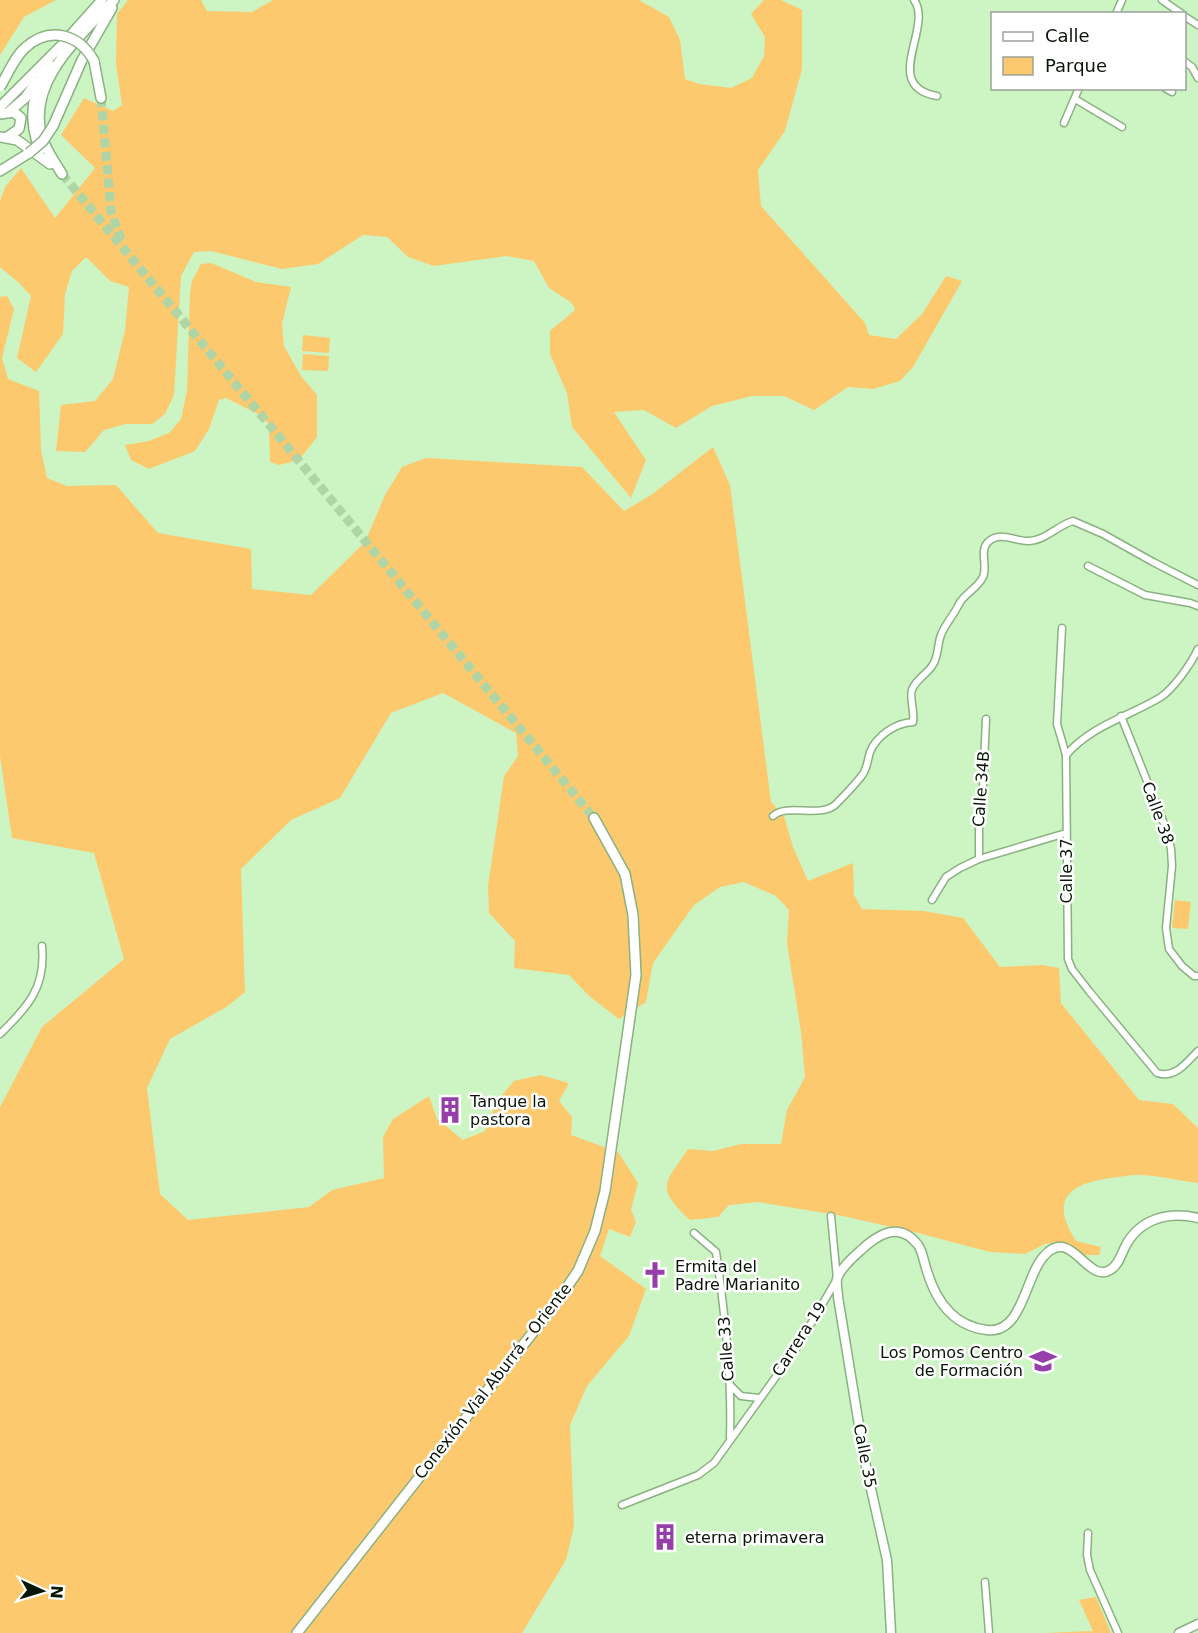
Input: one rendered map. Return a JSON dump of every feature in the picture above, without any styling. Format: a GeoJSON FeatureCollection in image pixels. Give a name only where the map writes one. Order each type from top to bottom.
{"type":"FeatureCollection","features":[{"type":"Feature","properties":{"kind":"main road"},"geometry":{"type":"LineString","coordinates":[[0,107],[61,46],[102,0]]}},
{"type":"Feature","properties":{"kind":"main road"},"geometry":{"type":"LineString","coordinates":[[0,171],[29,153],[43,141],[82,60],[115,0]]}},
{"type":"Feature","properties":{"kind":"main road"},"geometry":{"type":"LineString","coordinates":[[3,137],[24,144],[62,174],[45,147],[42,136],[40,109],[43,92],[57,65],[70,47],[115,0]]}},
{"type":"Feature","properties":{"kind":"main road"},"geometry":{"type":"LineString","coordinates":[[0,87],[25,47],[50,35],[61,35],[83,45],[93,61],[101,98]]}},
{"type":"Feature","properties":{"kind":"main road"},"geometry":{"type":"LineString","coordinates":[[5,113],[25,98],[61,46]]}},
{"type":"Feature","properties":{"kind":"main road"},"geometry":{"type":"LineString","coordinates":[[42,73],[34,100],[33,128],[41,152],[50,164]]}},
{"type":"Feature","properties":{"kind":"main road"},"geometry":{"type":"LineString","coordinates":[[3,137],[19,129],[21,124],[18,114],[5,113]]}},
{"type":"Feature","properties":{"kind":"main road","name":"Conexión Vial Aburrá - Oriente"},"geometry":{"type":"LineString","coordinates":[[297,1633],[556,1303],[578,1271],[595,1231],[605,1191],[636,975],[633,915],[625,874],[594,818]]}},
{"type":"Feature","properties":{"kind":"street"},"geometry":{"type":"LineString","coordinates":[[914,0],[919,17],[910,58],[910,74],[918,87],[937,96]]}},
{"type":"Feature","properties":{"kind":"street"},"geometry":{"type":"LineString","coordinates":[[1162,0],[1180,12]]}},
{"type":"Feature","properties":{"kind":"street"},"geometry":{"type":"LineString","coordinates":[[1186,62],[1198,78]]}},
{"type":"Feature","properties":{"kind":"street"},"geometry":{"type":"LineString","coordinates":[[1064,123],[1078,90]]}},
{"type":"Feature","properties":{"kind":"street"},"geometry":{"type":"LineString","coordinates":[[1168,90],[1172,92]]}},
{"type":"Feature","properties":{"kind":"street"},"geometry":{"type":"LineString","coordinates":[[1075,99],[1122,127]]}},
{"type":"Feature","properties":{"kind":"street"},"geometry":{"type":"LineString","coordinates":[[773,816],[783,811],[813,811],[832,807],[864,773],[871,750],[879,740],[891,728],[913,722],[915,711],[911,696],[912,690],[934,664],[937,644],[942,632],[960,603],[982,579],[986,569],[983,556],[986,545],[991,540],[1003,536],[1029,541],[1053,532],[1070,521],[1079,522],[1198,585]]}},
{"type":"Feature","properties":{"kind":"street"},"geometry":{"type":"LineString","coordinates":[[1088,566],[1145,595],[1198,606]]}},
{"type":"Feature","properties":{"kind":"street","name":"Calle 37"},"geometry":{"type":"LineString","coordinates":[[1062,628],[1057,724],[1066,755],[1068,958],[1072,969],[1156,1073],[1169,1075],[1177,1071],[1198,1051]]}},
{"type":"Feature","properties":{"kind":"street"},"geometry":{"type":"LineString","coordinates":[[1066,755],[1088,734],[1163,696],[1190,665],[1198,649]]}},
{"type":"Feature","properties":{"kind":"street","name":"Calle 38"},"geometry":{"type":"LineString","coordinates":[[1121,716],[1167,831],[1171,849],[1172,866],[1166,928],[1169,949],[1182,966],[1194,976],[1198,976]]}},
{"type":"Feature","properties":{"kind":"street","name":"Calle 34B"},"geometry":{"type":"LineString","coordinates":[[979,859],[979,814],[983,786],[986,719]]}},
{"type":"Feature","properties":{"kind":"street"},"geometry":{"type":"LineString","coordinates":[[932,900],[946,877],[979,859],[1066,833]]}},
{"type":"Feature","properties":{"kind":"street"},"geometry":{"type":"LineString","coordinates":[[0,1034],[19,1016],[38,987],[43,959],[42,945]]}},
{"type":"Feature","properties":{"kind":"street"},"geometry":{"type":"LineString","coordinates":[[831,1216],[837,1279]]}},
{"type":"Feature","properties":{"kind":"street"},"geometry":{"type":"LineString","coordinates":[[837,1279],[850,1261],[880,1234],[897,1232],[905,1235],[918,1246],[939,1302],[950,1315],[968,1325],[993,1330],[1002,1328],[1016,1317],[1033,1274],[1043,1256],[1049,1251],[1056,1248],[1070,1249],[1078,1254],[1089,1267],[1104,1272],[1117,1264],[1130,1236],[1142,1224],[1164,1218],[1189,1216],[1198,1218]]}},
{"type":"Feature","properties":{"kind":"street","name":"Calle 33"},"geometry":{"type":"LineString","coordinates":[[694,1233],[716,1252],[729,1381],[730,1439]]}},
{"type":"Feature","properties":{"kind":"street","name":"Carrera 19"},"geometry":{"type":"LineString","coordinates":[[622,1505],[698,1475],[714,1463],[798,1346],[837,1279]]}},
{"type":"Feature","properties":{"kind":"street","name":"Calle 35"},"geometry":{"type":"LineString","coordinates":[[837,1279],[865,1462],[887,1560],[891,1633]]}},
{"type":"Feature","properties":{"kind":"street"},"geometry":{"type":"LineString","coordinates":[[729,1381],[732,1389],[741,1396],[759,1398]]}},
{"type":"Feature","properties":{"kind":"street"},"geometry":{"type":"LineString","coordinates":[[1088,1533],[1087,1555],[1090,1570],[1118,1633]]}},
{"type":"Feature","properties":{"kind":"street"},"geometry":{"type":"LineString","coordinates":[[985,1582],[989,1633]]}},
{"type":"Feature","properties":{"kind":"street"},"geometry":{"type":"LineString","coordinates":[[1179,1633],[1198,1624]]}},
{"type":"Feature","properties":{"kind":"green space"},"geometry":{"type":"Polygon","coordinates":[[[0,0],[56,0],[24,17],[0,55],[0,0]]]}},
{"type":"Feature","properties":{"kind":"green space"},"geometry":{"type":"Polygon","coordinates":[[[128,0],[201,0],[207,11],[252,12],[273,0],[639,0],[669,17],[680,40],[685,79],[699,84],[731,88],[752,78],[764,56],[765,37],[751,14],[764,0],[781,0],[802,10],[802,69],[785,131],[758,170],[761,206],[865,323],[869,335],[896,339],[922,314],[946,276],[962,281],[913,367],[900,381],[873,389],[848,387],[814,410],[784,396],[752,396],[712,406],[676,428],[644,410],[614,412],[646,460],[631,498],[572,427],[567,393],[550,354],[550,331],[575,310],[572,303],[549,288],[534,261],[507,256],[434,266],[408,257],[387,237],[363,235],[318,264],[282,269],[211,251],[194,252],[181,276],[174,395],[165,414],[152,424],[126,424],[104,430],[85,452],[56,451],[61,405],[95,401],[113,379],[125,330],[129,287],[110,281],[86,257],[72,271],[65,294],[63,334],[36,372],[17,358],[31,296],[0,267],[0,201],[5,187],[21,168],[55,218],[95,168],[61,135],[84,98],[113,111],[122,105],[116,64],[117,14],[128,0]]]}},
{"type":"Feature","properties":{"kind":"green space"},"geometry":{"type":"Polygon","coordinates":[[[211,263],[256,282],[291,287],[282,324],[284,346],[301,376],[317,395],[317,437],[299,460],[279,465],[270,462],[269,424],[258,414],[226,398],[219,400],[209,429],[195,451],[149,469],[131,460],[125,445],[149,441],[169,433],[181,419],[187,391],[192,281],[201,264],[211,263]]]}},
{"type":"Feature","properties":{"kind":"green space"},"geometry":{"type":"Polygon","coordinates":[[[7,296],[14,309],[2,358],[8,379],[39,391],[41,450],[47,478],[67,486],[116,485],[158,533],[251,549],[252,589],[311,595],[365,542],[385,495],[402,467],[426,458],[582,467],[624,511],[651,495],[713,447],[730,485],[771,802],[784,816],[793,847],[808,881],[853,863],[854,895],[862,909],[924,911],[963,918],[1000,967],[1042,965],[1059,968],[1061,1003],[1139,1100],[1173,1104],[1198,1128],[1198,1183],[1135,1175],[1096,1181],[1074,1190],[1067,1196],[1064,1205],[1068,1227],[1076,1241],[1101,1247],[1099,1255],[1083,1255],[1057,1242],[1045,1244],[1025,1254],[990,1252],[843,1216],[758,1202],[729,1205],[718,1217],[690,1220],[667,1192],[669,1178],[688,1149],[713,1151],[741,1144],[781,1144],[787,1110],[805,1077],[801,1032],[787,943],[789,910],[776,896],[744,882],[720,887],[694,905],[653,963],[646,1002],[619,1019],[589,996],[569,975],[514,968],[515,941],[489,913],[488,886],[504,776],[518,756],[516,733],[443,693],[391,713],[340,798],[291,820],[241,869],[245,992],[228,1006],[170,1039],[147,1088],[160,1194],[188,1220],[309,1207],[332,1190],[384,1178],[383,1137],[393,1119],[429,1096],[437,1119],[463,1140],[485,1131],[497,1101],[514,1081],[541,1075],[569,1083],[559,1101],[572,1117],[571,1135],[618,1152],[638,1183],[631,1209],[636,1222],[630,1237],[609,1229],[600,1256],[646,1289],[629,1336],[587,1386],[570,1425],[574,1526],[566,1560],[522,1633],[0,1633],[0,1107],[42,1027],[124,959],[94,853],[12,838],[0,756],[0,297],[7,296]]]}},
{"type":"Feature","properties":{"kind":"green space"},"geometry":{"type":"Polygon","coordinates":[[[303,335],[330,338],[329,353],[302,351],[303,335]]]}},
{"type":"Feature","properties":{"kind":"green space"},"geometry":{"type":"Polygon","coordinates":[[[303,354],[329,356],[328,371],[302,370],[303,354]]]}},
{"type":"Feature","properties":{"kind":"green space"},"geometry":{"type":"Polygon","coordinates":[[[1175,900],[1191,902],[1188,929],[1172,928],[1175,900]]]}},
{"type":"Feature","properties":{"kind":"green space"},"geometry":{"type":"Polygon","coordinates":[[[1096,1597],[1111,1633],[1045,1633],[1093,1631],[1079,1600],[1096,1597]]]}},
{"type":"Feature","properties":{"kind":"tunnel"},"geometry":{"type":"LineString","coordinates":[[101,98],[111,211],[121,240]]}},
{"type":"Feature","properties":{"kind":"tunnel"},"geometry":{"type":"LineString","coordinates":[[62,174],[594,818]]}},
{"type":"Feature","properties":{"kind":"place","name":"Tanque la pastora"},"geometry":{"type":"Point","coordinates":[450,1110]}},
{"type":"Feature","properties":{"kind":"place","name":"Ermita del Padre Marianito"},"geometry":{"type":"Point","coordinates":[655,1275]}},
{"type":"Feature","properties":{"kind":"place","name":"Los Pomos Centro de Formación"},"geometry":{"type":"Point","coordinates":[1043,1361]}},
{"type":"Feature","properties":{"kind":"place","name":"eterna primavera"},"geometry":{"type":"Point","coordinates":[665,1537]}}]}
